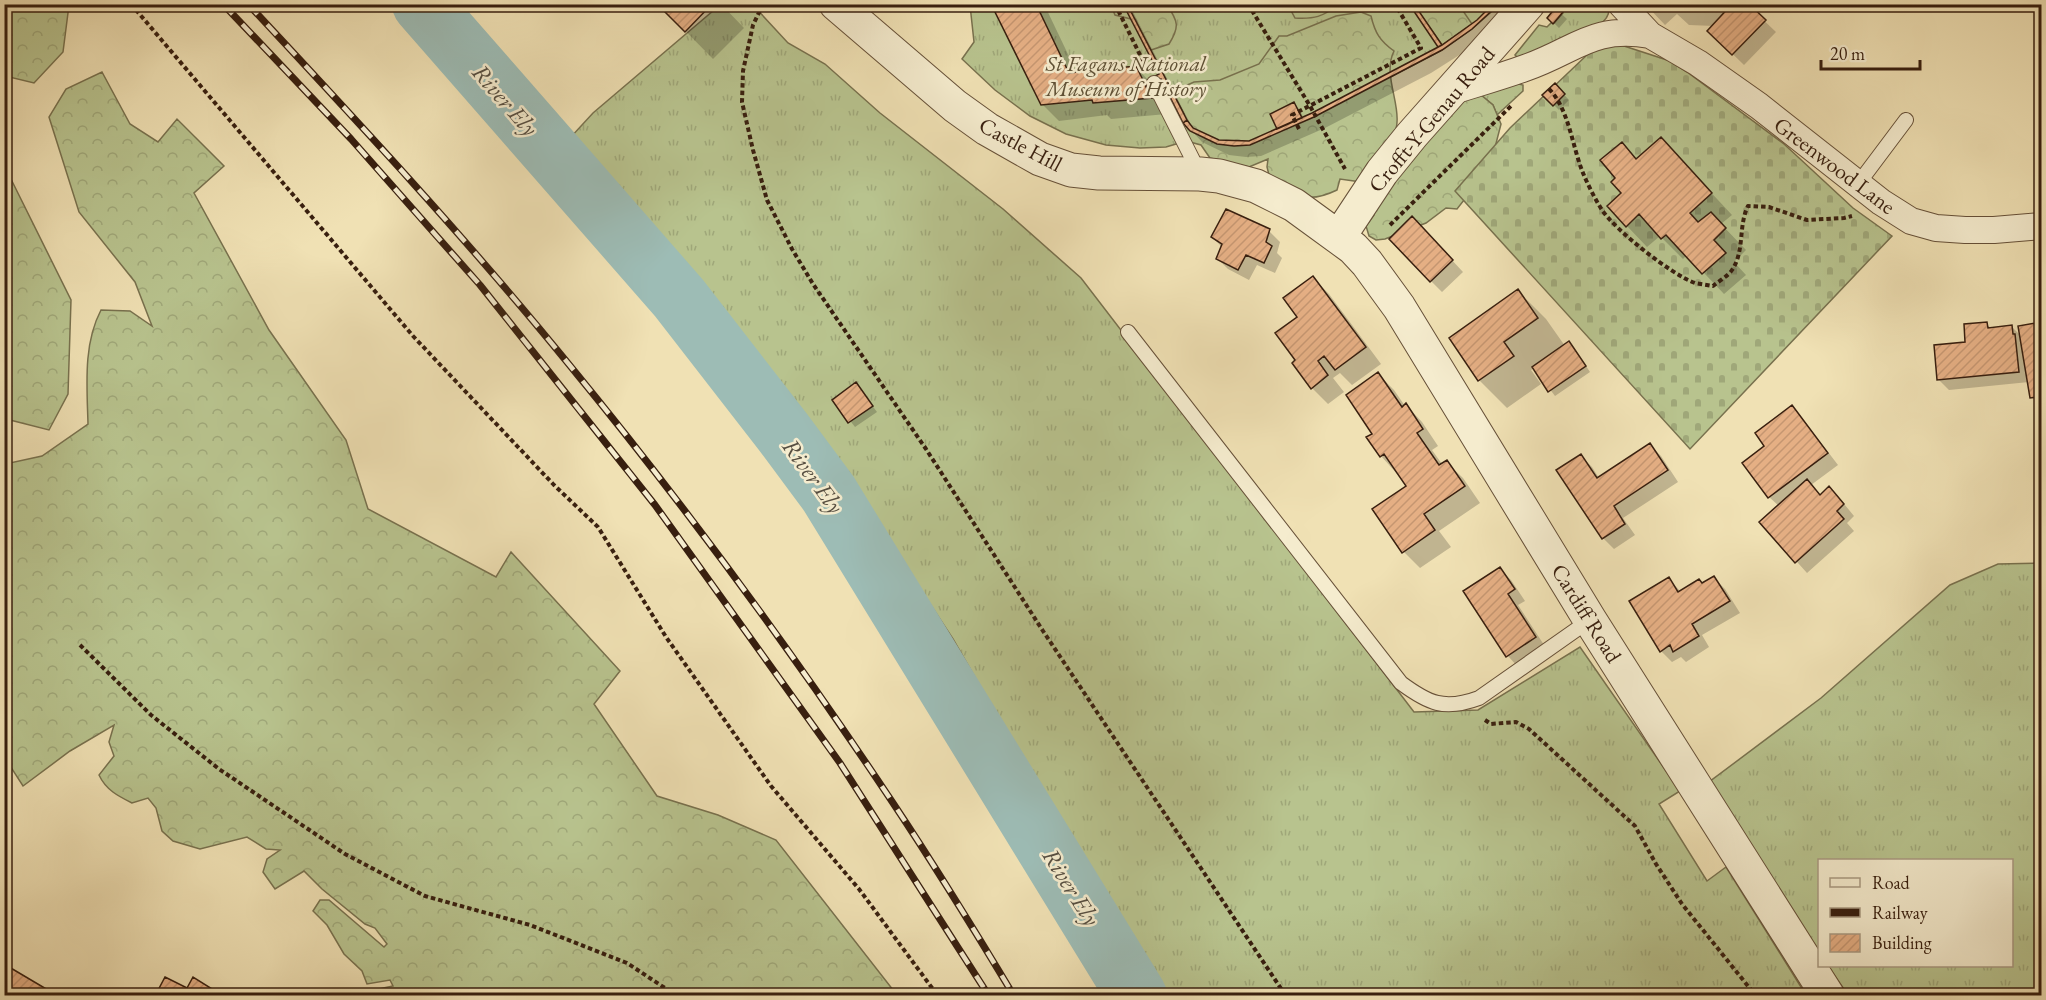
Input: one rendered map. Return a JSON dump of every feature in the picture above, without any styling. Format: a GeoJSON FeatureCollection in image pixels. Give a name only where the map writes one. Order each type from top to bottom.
{"type":"FeatureCollection","features":[{"type":"Feature","properties":{"kind":"street","name":"Castle Hill"},"geometry":{"type":"LineString","coordinates":[[836,4],[955,106],[987,129],[1041,159],[1071,170],[1099,173],[1219,176],[1256,186],[1294,205],[1339,237]]}},
{"type":"Feature","properties":{"kind":"street","name":"Crofft-Y-Genau Road"},"geometry":{"type":"LineString","coordinates":[[1339,237],[1382,171],[1528,4]]}},
{"type":"Feature","properties":{"kind":"street","name":"Greenwood Lane"},"geometry":{"type":"LineString","coordinates":[[1621,4],[1650,35],[1716,75],[1881,202],[1911,221],[1936,228],[1994,230],[2042,226]]}},
{"type":"Feature","properties":{"kind":"street","name":"Greenwood Lane"},"geometry":{"type":"LineString","coordinates":[[1450,92],[1525,68],[1585,39],[1608,33],[1630,32],[1650,35]]}},
{"type":"Feature","properties":{"kind":"street","name":"Cardiff Road"},"geometry":{"type":"LineString","coordinates":[[1339,237],[1367,263],[1399,307],[1590,620],[1828,996]]}},
{"type":"Feature","properties":{"kind":"lane"},"geometry":{"type":"LineString","coordinates":[[1154,83],[1200,174]]}},
{"type":"Feature","properties":{"kind":"lane"},"geometry":{"type":"LineString","coordinates":[[1858,184],[1906,120]]}},
{"type":"Feature","properties":{"kind":"lane"},"geometry":{"type":"LineString","coordinates":[[1128,332],[1401,683],[1422,699],[1443,704],[1462,704],[1470,701],[1493,688],[1590,620]]}},
{"type":"Feature","properties":{"kind":"path"},"geometry":{"type":"LineString","coordinates":[[131,4],[413,336],[554,485],[598,527],[666,637],[771,786],[859,889],[938,996]]}},
{"type":"Feature","properties":{"kind":"path"},"geometry":{"type":"LineString","coordinates":[[763,4],[753,25],[743,71],[742,102],[767,200],[792,249],[1286,996]]}},
{"type":"Feature","properties":{"kind":"path"},"geometry":{"type":"LineString","coordinates":[[1115,4],[1154,83]]}},
{"type":"Feature","properties":{"kind":"path"},"geometry":{"type":"LineString","coordinates":[[1248,4],[1346,169]]}},
{"type":"Feature","properties":{"kind":"path"},"geometry":{"type":"LineString","coordinates":[[1299,129],[1292,115],[1421,48],[1397,5]]}},
{"type":"Feature","properties":{"kind":"path"},"geometry":{"type":"LineString","coordinates":[[1551,90],[1564,109],[1583,173],[1606,215],[1617,229],[1662,264],[1694,282],[1713,286],[1731,272],[1739,255],[1743,216],[1748,206],[1769,207],[1807,220],[1844,218],[1881,202]]}},
{"type":"Feature","properties":{"kind":"path"},"geometry":{"type":"LineString","coordinates":[[1388,226],[1512,105]]}},
{"type":"Feature","properties":{"kind":"path"},"geometry":{"type":"LineString","coordinates":[[1606,215],[1616,216]]}},
{"type":"Feature","properties":{"kind":"path"},"geometry":{"type":"LineString","coordinates":[[80,645],[151,715],[219,769],[345,854],[425,896],[530,925],[627,963],[677,996]]}},
{"type":"Feature","properties":{"kind":"path"},"geometry":{"type":"LineString","coordinates":[[1470,701],[1481,717],[1491,724],[1516,722],[1529,729],[1635,826],[1682,904],[1756,996]]}},
{"type":"Feature","properties":{"kind":"green space"},"geometry":{"type":"Polygon","coordinates":[[[5,4],[69,5],[63,52],[34,83],[5,76],[5,4]]]}},
{"type":"Feature","properties":{"kind":"green space"},"geometry":{"type":"Polygon","coordinates":[[[1607,4],[1609,10],[1607,16],[1599,25],[1519,59],[1515,55],[1539,25],[1547,27],[1552,22],[1554,23],[1563,13],[1561,11],[1564,5],[1607,4]]]}},
{"type":"Feature","properties":{"kind":"green space"},"geometry":{"type":"Polygon","coordinates":[[[720,5],[753,5],[788,43],[825,64],[880,113],[1003,209],[1081,278],[1414,712],[1478,710],[1580,647],[1680,791],[1659,804],[1707,881],[1726,867],[1806,995],[1157,995],[953,639],[845,475],[804,419],[773,393],[709,299],[689,285],[655,238],[570,138],[593,113],[720,5]]]}},
{"type":"Feature","properties":{"kind":"green space","name":"St Fagans National Museum of History"},"geometry":{"type":"Polygon","coordinates":[[[970,5],[1499,5],[1472,29],[1442,50],[1314,117],[1195,134],[1166,147],[1140,148],[1106,145],[1066,134],[1030,116],[995,90],[962,59],[974,42],[970,5]]]}},
{"type":"Feature","properties":{"kind":"green space"},"geometry":{"type":"Polygon","coordinates":[[[1111,5],[1167,5],[1174,15],[1176,24],[1175,33],[1169,44],[1151,50],[1135,20],[1115,15],[1111,5]]]}},
{"type":"Feature","properties":{"kind":"green space"},"geometry":{"type":"Polygon","coordinates":[[[1288,5],[1338,5],[1318,16],[1295,18],[1288,5]]]}},
{"type":"Feature","properties":{"kind":"green space"},"geometry":{"type":"Polygon","coordinates":[[[1414,5],[1459,5],[1472,24],[1442,45],[1414,5]]]}},
{"type":"Feature","properties":{"kind":"green space"},"geometry":{"type":"Polygon","coordinates":[[[1361,12],[1371,16],[1379,36],[1394,51],[1390,68],[1397,122],[1393,136],[1443,106],[1481,95],[1493,105],[1501,124],[1490,167],[1457,209],[1446,208],[1426,223],[1385,239],[1376,240],[1369,236],[1366,226],[1374,215],[1373,206],[1361,182],[1340,179],[1337,190],[1317,197],[1302,196],[1270,179],[1268,159],[1249,167],[1210,158],[1201,145],[1190,142],[1181,123],[1184,114],[1174,95],[1183,87],[1194,82],[1220,80],[1259,64],[1279,36],[1287,36],[1336,16],[1361,12]]]}},
{"type":"Feature","properties":{"kind":"green space"},"geometry":{"type":"Polygon","coordinates":[[[1621,45],[1670,61],[1687,72],[1784,144],[1853,208],[1892,236],[1690,449],[1455,191],[1510,128],[1589,53],[1599,47],[1621,45]]]}},
{"type":"Feature","properties":{"kind":"green space"},"geometry":{"type":"Polygon","coordinates":[[[102,72],[130,124],[158,142],[177,119],[224,166],[194,193],[269,330],[346,440],[368,509],[496,577],[511,552],[620,671],[594,704],[657,796],[718,815],[776,840],[897,995],[372,995],[374,990],[393,986],[390,980],[367,984],[362,971],[344,954],[327,925],[313,911],[320,900],[329,900],[384,947],[387,944],[375,928],[365,924],[304,871],[275,889],[263,872],[267,859],[280,850],[266,849],[247,837],[200,849],[173,841],[162,831],[156,808],[148,798],[132,803],[109,789],[99,775],[114,756],[109,742],[114,725],[70,751],[23,786],[5,758],[5,464],[42,456],[88,424],[87,366],[91,337],[101,310],[130,311],[152,326],[135,282],[79,212],[49,117],[66,89],[102,72]]]}},
{"type":"Feature","properties":{"kind":"green space"},"geometry":{"type":"Polygon","coordinates":[[[1511,82],[1523,85],[1523,91],[1497,115],[1493,105],[1481,95],[1511,82]]]}},
{"type":"Feature","properties":{"kind":"green space"},"geometry":{"type":"Polygon","coordinates":[[[4,165],[71,300],[68,394],[49,430],[5,417],[4,165]]]}},
{"type":"Feature","properties":{"kind":"green space"},"geometry":{"type":"Polygon","coordinates":[[[2041,563],[2041,995],[1848,995],[1829,967],[2013,967],[2013,859],[1818,859],[1818,950],[1709,782],[1821,698],[1950,585],[1998,564],[2041,563]]]}},
{"type":"Feature","properties":{"kind":"building"},"geometry":{"type":"Polygon","coordinates":[[[657,4],[712,4],[685,32],[657,4]]]}},
{"type":"Feature","properties":{"kind":"building"},"geometry":{"type":"Polygon","coordinates":[[[991,4],[1036,4],[1069,73],[1136,66],[1152,98],[1041,105],[991,4]]]}},
{"type":"Feature","properties":{"kind":"building"},"geometry":{"type":"Polygon","coordinates":[[[1123,4],[1127,4],[1187,120],[1183,123],[1161,79],[1146,87],[1144,82],[1159,74],[1123,4]]]}},
{"type":"Feature","properties":{"kind":"building"},"geometry":{"type":"Polygon","coordinates":[[[1409,4],[1414,4],[1442,45],[1438,47],[1409,4]]]}},
{"type":"Feature","properties":{"kind":"building"},"geometry":{"type":"Polygon","coordinates":[[[1493,4],[1499,4],[1472,29],[1442,50],[1314,117],[1250,145],[1217,144],[1190,131],[1183,123],[1187,120],[1193,128],[1219,140],[1249,141],[1312,113],[1442,45],[1477,20],[1493,4]]]}},
{"type":"Feature","properties":{"kind":"building"},"geometry":{"type":"Polygon","coordinates":[[[1732,4],[1749,4],[1766,20],[1732,55],[1707,31],[1732,4]]]}},
{"type":"Feature","properties":{"kind":"building"},"geometry":{"type":"Polygon","coordinates":[[[1556,7],[1563,12],[1553,24],[1547,18],[1556,7]]]}},
{"type":"Feature","properties":{"kind":"building"},"geometry":{"type":"Polygon","coordinates":[[[1555,83],[1565,94],[1553,106],[1542,95],[1555,83]]]}},
{"type":"Feature","properties":{"kind":"building"},"geometry":{"type":"Polygon","coordinates":[[[1294,102],[1302,118],[1277,129],[1270,114],[1294,102]]]}},
{"type":"Feature","properties":{"kind":"building"},"geometry":{"type":"Polygon","coordinates":[[[1661,137],[1712,193],[1690,213],[1698,222],[1711,212],[1726,228],[1714,240],[1726,253],[1702,274],[1666,235],[1661,239],[1639,214],[1626,227],[1607,206],[1621,193],[1611,182],[1615,178],[1600,160],[1622,142],[1636,159],[1661,137]]]}},
{"type":"Feature","properties":{"kind":"building"},"geometry":{"type":"Polygon","coordinates":[[[1226,209],[1270,229],[1266,242],[1272,246],[1264,263],[1246,255],[1238,270],[1216,259],[1222,244],[1211,237],[1226,209]]]}},
{"type":"Feature","properties":{"kind":"building"},"geometry":{"type":"Polygon","coordinates":[[[1412,216],[1453,260],[1430,282],[1389,239],[1412,216]]]}},
{"type":"Feature","properties":{"kind":"building"},"geometry":{"type":"Polygon","coordinates":[[[1313,276],[1366,347],[1335,370],[1324,356],[1318,361],[1328,375],[1311,389],[1292,363],[1295,360],[1275,333],[1297,317],[1283,298],[1313,276]]]}},
{"type":"Feature","properties":{"kind":"building"},"geometry":{"type":"Polygon","coordinates":[[[1518,289],[1538,318],[1504,342],[1514,356],[1478,381],[1449,338],[1518,289]]]}},
{"type":"Feature","properties":{"kind":"building"},"geometry":{"type":"Polygon","coordinates":[[[1987,322],[1988,328],[2012,325],[2019,372],[1937,380],[1934,345],[1965,342],[1964,324],[1987,322]]]}},
{"type":"Feature","properties":{"kind":"building"},"geometry":{"type":"Polygon","coordinates":[[[2042,322],[2042,402],[2039,402],[2038,397],[2030,398],[2018,326],[2042,322]]]}},
{"type":"Feature","properties":{"kind":"building"},"geometry":{"type":"Polygon","coordinates":[[[1569,341],[1586,366],[1548,392],[1532,367],[1569,341]]]}},
{"type":"Feature","properties":{"kind":"building"},"geometry":{"type":"Polygon","coordinates":[[[1378,372],[1402,407],[1406,403],[1423,429],[1417,433],[1439,465],[1447,460],[1465,486],[1424,514],[1435,530],[1402,553],[1372,509],[1406,486],[1384,454],[1380,457],[1366,437],[1372,434],[1346,395],[1378,372]]]}},
{"type":"Feature","properties":{"kind":"building"},"geometry":{"type":"Polygon","coordinates":[[[856,382],[873,406],[848,423],[832,400],[856,382]]]}},
{"type":"Feature","properties":{"kind":"building"},"geometry":{"type":"Polygon","coordinates":[[[1792,405],[1828,453],[1768,498],[1742,463],[1764,446],[1755,433],[1792,405]]]}},
{"type":"Feature","properties":{"kind":"building"},"geometry":{"type":"Polygon","coordinates":[[[1650,443],[1668,470],[1614,506],[1625,524],[1602,539],[1556,470],[1581,454],[1597,478],[1650,443]]]}},
{"type":"Feature","properties":{"kind":"building"},"geometry":{"type":"Polygon","coordinates":[[[1807,479],[1820,495],[1829,486],[1844,504],[1837,511],[1844,519],[1795,563],[1759,522],[1807,479]]]}},
{"type":"Feature","properties":{"kind":"building"},"geometry":{"type":"Polygon","coordinates":[[[1500,567],[1515,589],[1508,594],[1536,637],[1506,657],[1463,591],[1500,567]]]}},
{"type":"Feature","properties":{"kind":"building"},"geometry":{"type":"Polygon","coordinates":[[[1714,576],[1730,601],[1692,624],[1699,636],[1673,652],[1670,645],[1660,652],[1629,601],[1669,577],[1678,592],[1699,579],[1702,583],[1714,576]]]}},
{"type":"Feature","properties":{"kind":"building"},"geometry":{"type":"Polygon","coordinates":[[[4,964],[48,990],[43,996],[4,996],[4,964]]]}},
{"type":"Feature","properties":{"kind":"building"},"geometry":{"type":"Polygon","coordinates":[[[165,977],[187,988],[193,977],[217,992],[215,996],[155,996],[165,977]]]}},
{"type":"Feature","properties":{"kind":"waterway","name":"River Ely"},"geometry":{"type":"LineString","coordinates":[[422,4],[679,298],[829,494],[1137,996]]}},
{"type":"Feature","properties":{"kind":"railway"},"geometry":{"type":"LineString","coordinates":[[223,4],[351,139],[480,285],[655,505],[840,763],[989,996]]}},
{"type":"Feature","properties":{"kind":"railway"},"geometry":{"type":"LineString","coordinates":[[248,4],[490,270],[653,469],[736,578],[855,746],[909,827],[1014,996]]}}]}
